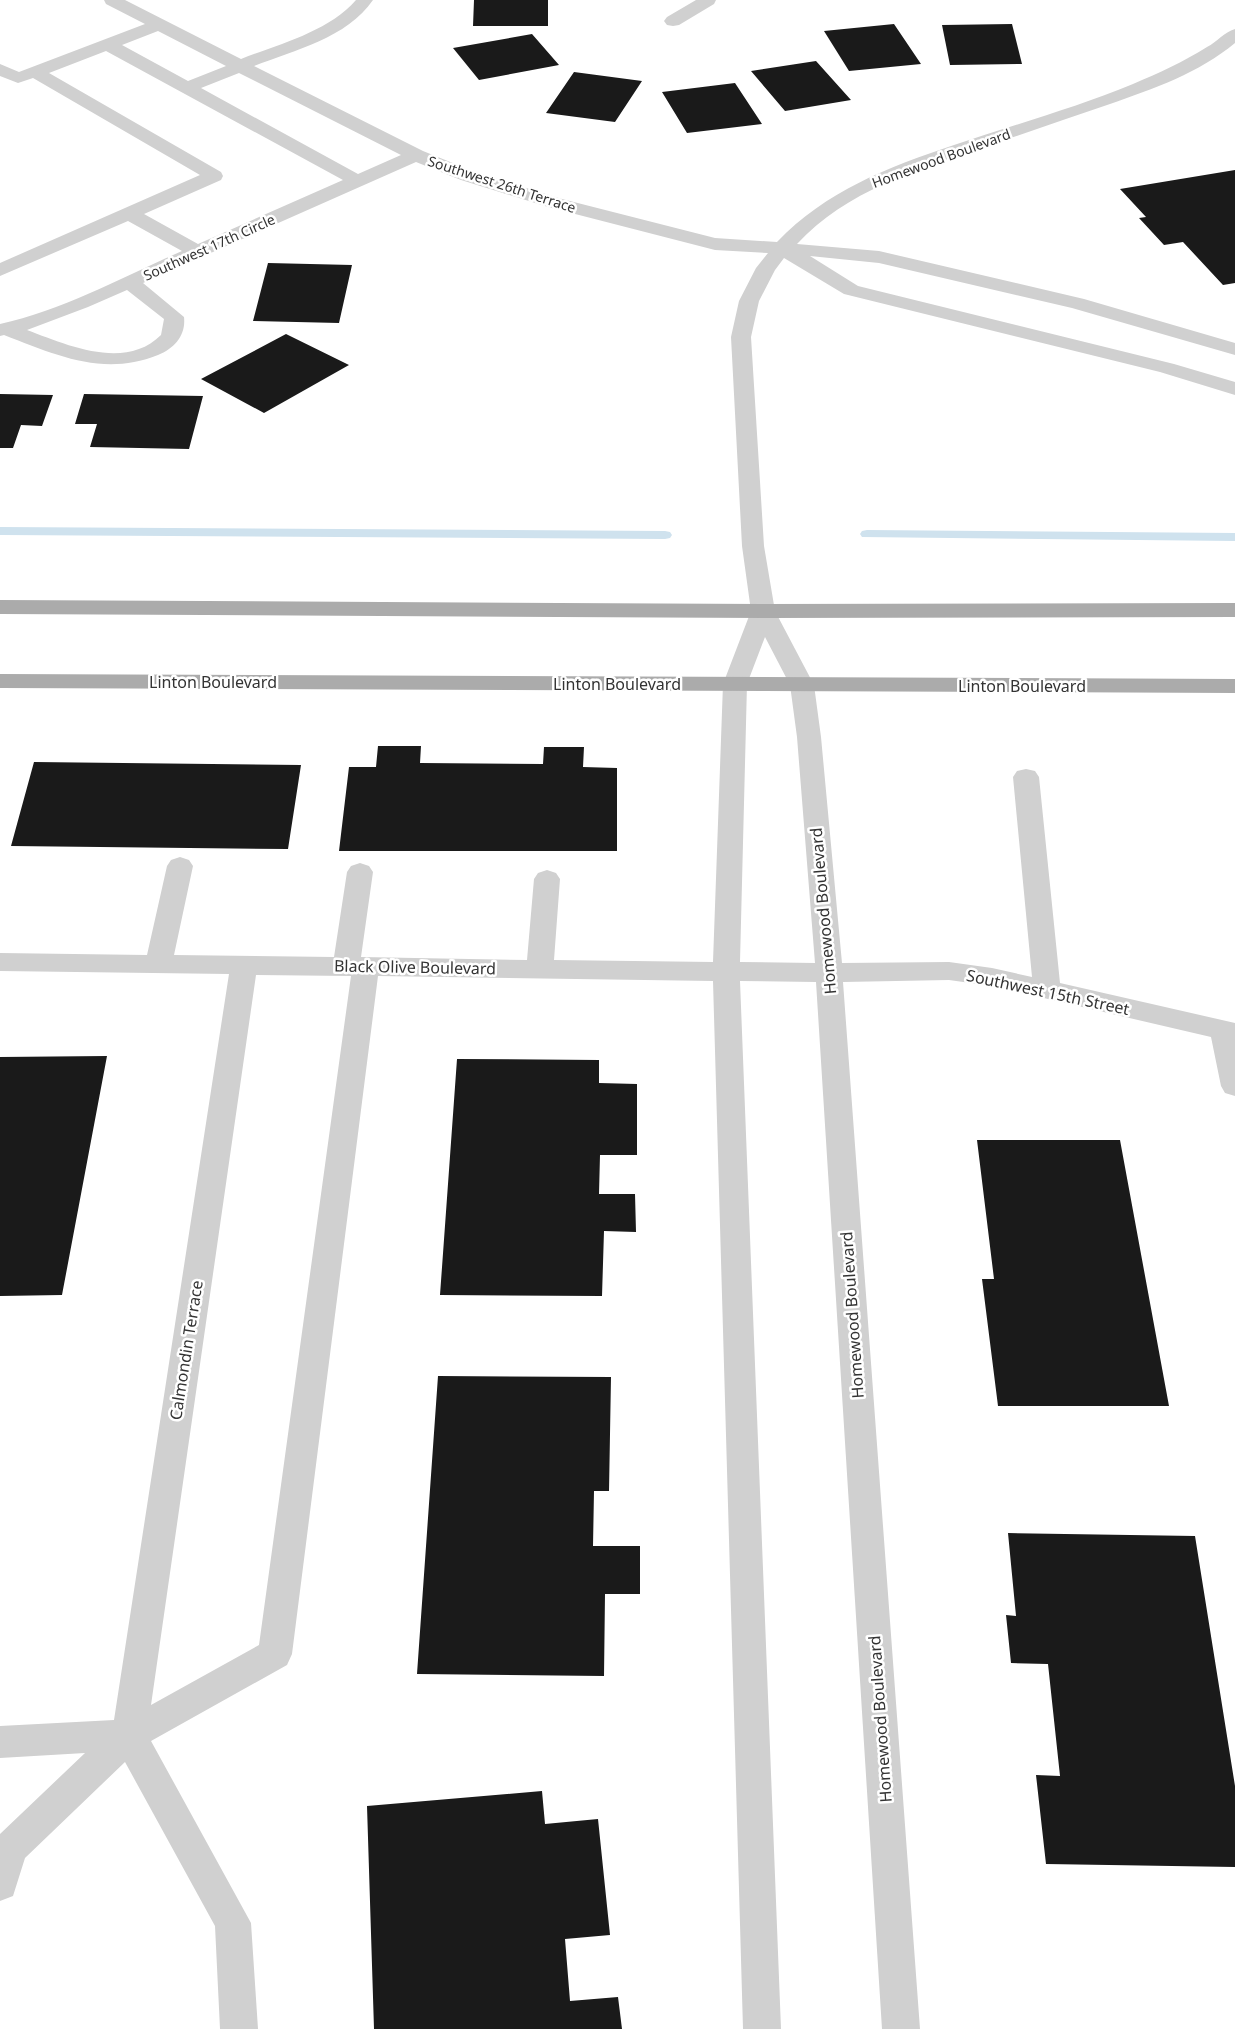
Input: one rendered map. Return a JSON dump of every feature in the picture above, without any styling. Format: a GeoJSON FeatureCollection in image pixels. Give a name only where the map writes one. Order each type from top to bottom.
{"type":"FeatureCollection","features":[{"type":"Feature","properties":{"kind":"main road"},"geometry":{"type":"LineString","coordinates":[[0,607],[763,611],[1235,610]]}},
{"type":"Feature","properties":{"kind":"main road","name":"Linton Boulevard"},"geometry":{"type":"LineString","coordinates":[[0,681],[1235,686]]}},
{"type":"Feature","properties":{"kind":"street","name":"Southwest 26th Terrace"},"geometry":{"type":"LineString","coordinates":[[112,0],[240,67],[416,155],[468,176],[555,203],[715,244],[878,257],[1077,303],[1235,349]]}},
{"type":"Feature","properties":{"kind":"street"},"geometry":{"type":"LineString","coordinates":[[188,87],[330,30],[347,19],[365,0]]}},
{"type":"Feature","properties":{"kind":"street"},"geometry":{"type":"LineString","coordinates":[[673,21],[708,0]]}},
{"type":"Feature","properties":{"kind":"street"},"geometry":{"type":"LineString","coordinates":[[0,85],[159,25]]}},
{"type":"Feature","properties":{"kind":"street","name":"Homewood Boulevard"},"geometry":{"type":"LineString","coordinates":[[901,2029],[829,973],[809,737],[802,684],[763,611],[753,546],[741,337],[749,301],[766,268],[802,227],[838,201],[880,178],[927,160],[1133,90],[1179,71],[1217,49],[1235,34]]}},
{"type":"Feature","properties":{"kind":"street"},"geometry":{"type":"LineString","coordinates":[[107,44],[358,181]]}},
{"type":"Feature","properties":{"kind":"street"},"geometry":{"type":"LineString","coordinates":[[0,69],[26,75],[214,176],[0,270]]}},
{"type":"Feature","properties":{"kind":"street","name":"Southwest 17th Circle"},"geometry":{"type":"LineString","coordinates":[[3,330],[82,304],[416,155]]}},
{"type":"Feature","properties":{"kind":"street"},"geometry":{"type":"LineString","coordinates":[[129,213],[198,252]]}},
{"type":"Feature","properties":{"kind":"street"},"geometry":{"type":"LineString","coordinates":[[782,248],[851,290],[1167,368],[1235,389]]}},
{"type":"Feature","properties":{"kind":"street"},"geometry":{"type":"LineString","coordinates":[[3,330],[92,359],[110,360],[147,353],[162,346],[172,337],[176,327],[174,317],[129,282]]}},
{"type":"Feature","properties":{"kind":"street","name":"Homewood Boulevard"},"geometry":{"type":"LineString","coordinates":[[762,2029],[726,971],[735,684],[763,611]]}},
{"type":"Feature","properties":{"kind":"street"},"geometry":{"type":"LineString","coordinates":[[1026,777],[1047,990]]}},
{"type":"Feature","properties":{"kind":"street"},"geometry":{"type":"LineString","coordinates":[[159,963],[180,866]]}},
{"type":"Feature","properties":{"kind":"street"},"geometry":{"type":"LineString","coordinates":[[0,1884],[9,1850],[129,1735],[275,1654],[356,966],[360,872]]}},
{"type":"Feature","properties":{"kind":"street"},"geometry":{"type":"LineString","coordinates":[[540,968],[547,880]]}},
{"type":"Feature","properties":{"kind":"street","name":"Black Olive Boulevard"},"geometry":{"type":"LineString","coordinates":[[0,962],[829,973]]}},
{"type":"Feature","properties":{"kind":"street","name":"Calmondin Terrace"},"geometry":{"type":"LineString","coordinates":[[129,1735],[244,964]]}},
{"type":"Feature","properties":{"kind":"street","name":"Southwest 15th Street"},"geometry":{"type":"LineString","coordinates":[[829,973],[949,971],[992,977],[1229,1032]]}},
{"type":"Feature","properties":{"kind":"street"},"geometry":{"type":"LineString","coordinates":[[1229,1032],[1235,1086]]}},
{"type":"Feature","properties":{"kind":"street"},"geometry":{"type":"LineString","coordinates":[[0,1742],[129,1735]]}},
{"type":"Feature","properties":{"kind":"street"},"geometry":{"type":"LineString","coordinates":[[129,1735],[233,1923],[239,2029]]}},
{"type":"Feature","properties":{"kind":"building"},"geometry":{"type":"Polygon","coordinates":[[[474,0],[548,0],[548,26],[473,26],[474,0]]]}},
{"type":"Feature","properties":{"kind":"building"},"geometry":{"type":"Polygon","coordinates":[[[894,24],[921,64],[849,71],[824,31],[894,24]]]}},
{"type":"Feature","properties":{"kind":"building"},"geometry":{"type":"Polygon","coordinates":[[[1012,24],[1022,64],[950,65],[942,25],[1012,24]]]}},
{"type":"Feature","properties":{"kind":"building"},"geometry":{"type":"Polygon","coordinates":[[[532,34],[559,65],[479,80],[453,48],[532,34]]]}},
{"type":"Feature","properties":{"kind":"building"},"geometry":{"type":"Polygon","coordinates":[[[816,61],[851,100],[785,111],[751,71],[816,61]]]}},
{"type":"Feature","properties":{"kind":"building"},"geometry":{"type":"Polygon","coordinates":[[[574,72],[642,81],[615,122],[546,113],[574,72]]]}},
{"type":"Feature","properties":{"kind":"building"},"geometry":{"type":"Polygon","coordinates":[[[735,83],[762,124],[687,133],[662,92],[735,83]]]}},
{"type":"Feature","properties":{"kind":"building"},"geometry":{"type":"Polygon","coordinates":[[[1235,170],[1235,283],[1223,285],[1183,242],[1164,245],[1139,218],[1146,217],[1120,189],[1235,170]]]}},
{"type":"Feature","properties":{"kind":"building"},"geometry":{"type":"Polygon","coordinates":[[[268,263],[352,265],[339,323],[253,321],[268,263]]]}},
{"type":"Feature","properties":{"kind":"building"},"geometry":{"type":"Polygon","coordinates":[[[286,334],[349,365],[264,413],[201,379],[286,334]]]}},
{"type":"Feature","properties":{"kind":"building"},"geometry":{"type":"Polygon","coordinates":[[[0,394],[53,395],[42,426],[21,425],[13,448],[0,448],[0,394]]]}},
{"type":"Feature","properties":{"kind":"building"},"geometry":{"type":"Polygon","coordinates":[[[84,394],[203,396],[189,449],[90,447],[97,424],[75,424],[84,394]]]}},
{"type":"Feature","properties":{"kind":"building"},"geometry":{"type":"Polygon","coordinates":[[[378,746],[421,746],[420,763],[543,764],[544,747],[584,747],[583,767],[617,768],[617,851],[339,851],[349,767],[376,767],[378,746]]]}},
{"type":"Feature","properties":{"kind":"building"},"geometry":{"type":"Polygon","coordinates":[[[34,762],[301,765],[288,849],[11,846],[34,762]]]}},
{"type":"Feature","properties":{"kind":"building"},"geometry":{"type":"Polygon","coordinates":[[[107,1056],[62,1295],[0,1296],[0,1057],[107,1056]]]}},
{"type":"Feature","properties":{"kind":"building"},"geometry":{"type":"Polygon","coordinates":[[[457,1059],[599,1060],[599,1083],[637,1084],[637,1155],[600,1155],[599,1194],[635,1194],[636,1232],[604,1231],[602,1296],[440,1295],[457,1059]]]}},
{"type":"Feature","properties":{"kind":"building"},"geometry":{"type":"Polygon","coordinates":[[[977,1140],[1120,1140],[1169,1406],[998,1406],[982,1279],[994,1279],[977,1140]]]}},
{"type":"Feature","properties":{"kind":"building"},"geometry":{"type":"Polygon","coordinates":[[[438,1376],[611,1377],[609,1491],[594,1491],[593,1546],[640,1546],[640,1594],[605,1594],[604,1676],[417,1674],[438,1376]]]}},
{"type":"Feature","properties":{"kind":"building"},"geometry":{"type":"Polygon","coordinates":[[[1008,1533],[1195,1536],[1235,1786],[1235,1867],[1046,1864],[1036,1775],[1060,1776],[1048,1664],[1011,1663],[1006,1615],[1016,1616],[1008,1533]]]}},
{"type":"Feature","properties":{"kind":"building"},"geometry":{"type":"Polygon","coordinates":[[[542,1791],[545,1824],[598,1819],[610,1935],[565,1939],[570,2001],[618,1997],[622,2029],[374,2029],[367,1806],[542,1791]]]}},
{"type":"Feature","properties":{"kind":"waterway"},"geometry":{"type":"LineString","coordinates":[[0,531],[665,535]]}},
{"type":"Feature","properties":{"kind":"waterway"},"geometry":{"type":"LineString","coordinates":[[867,534],[1235,537]]}}]}
